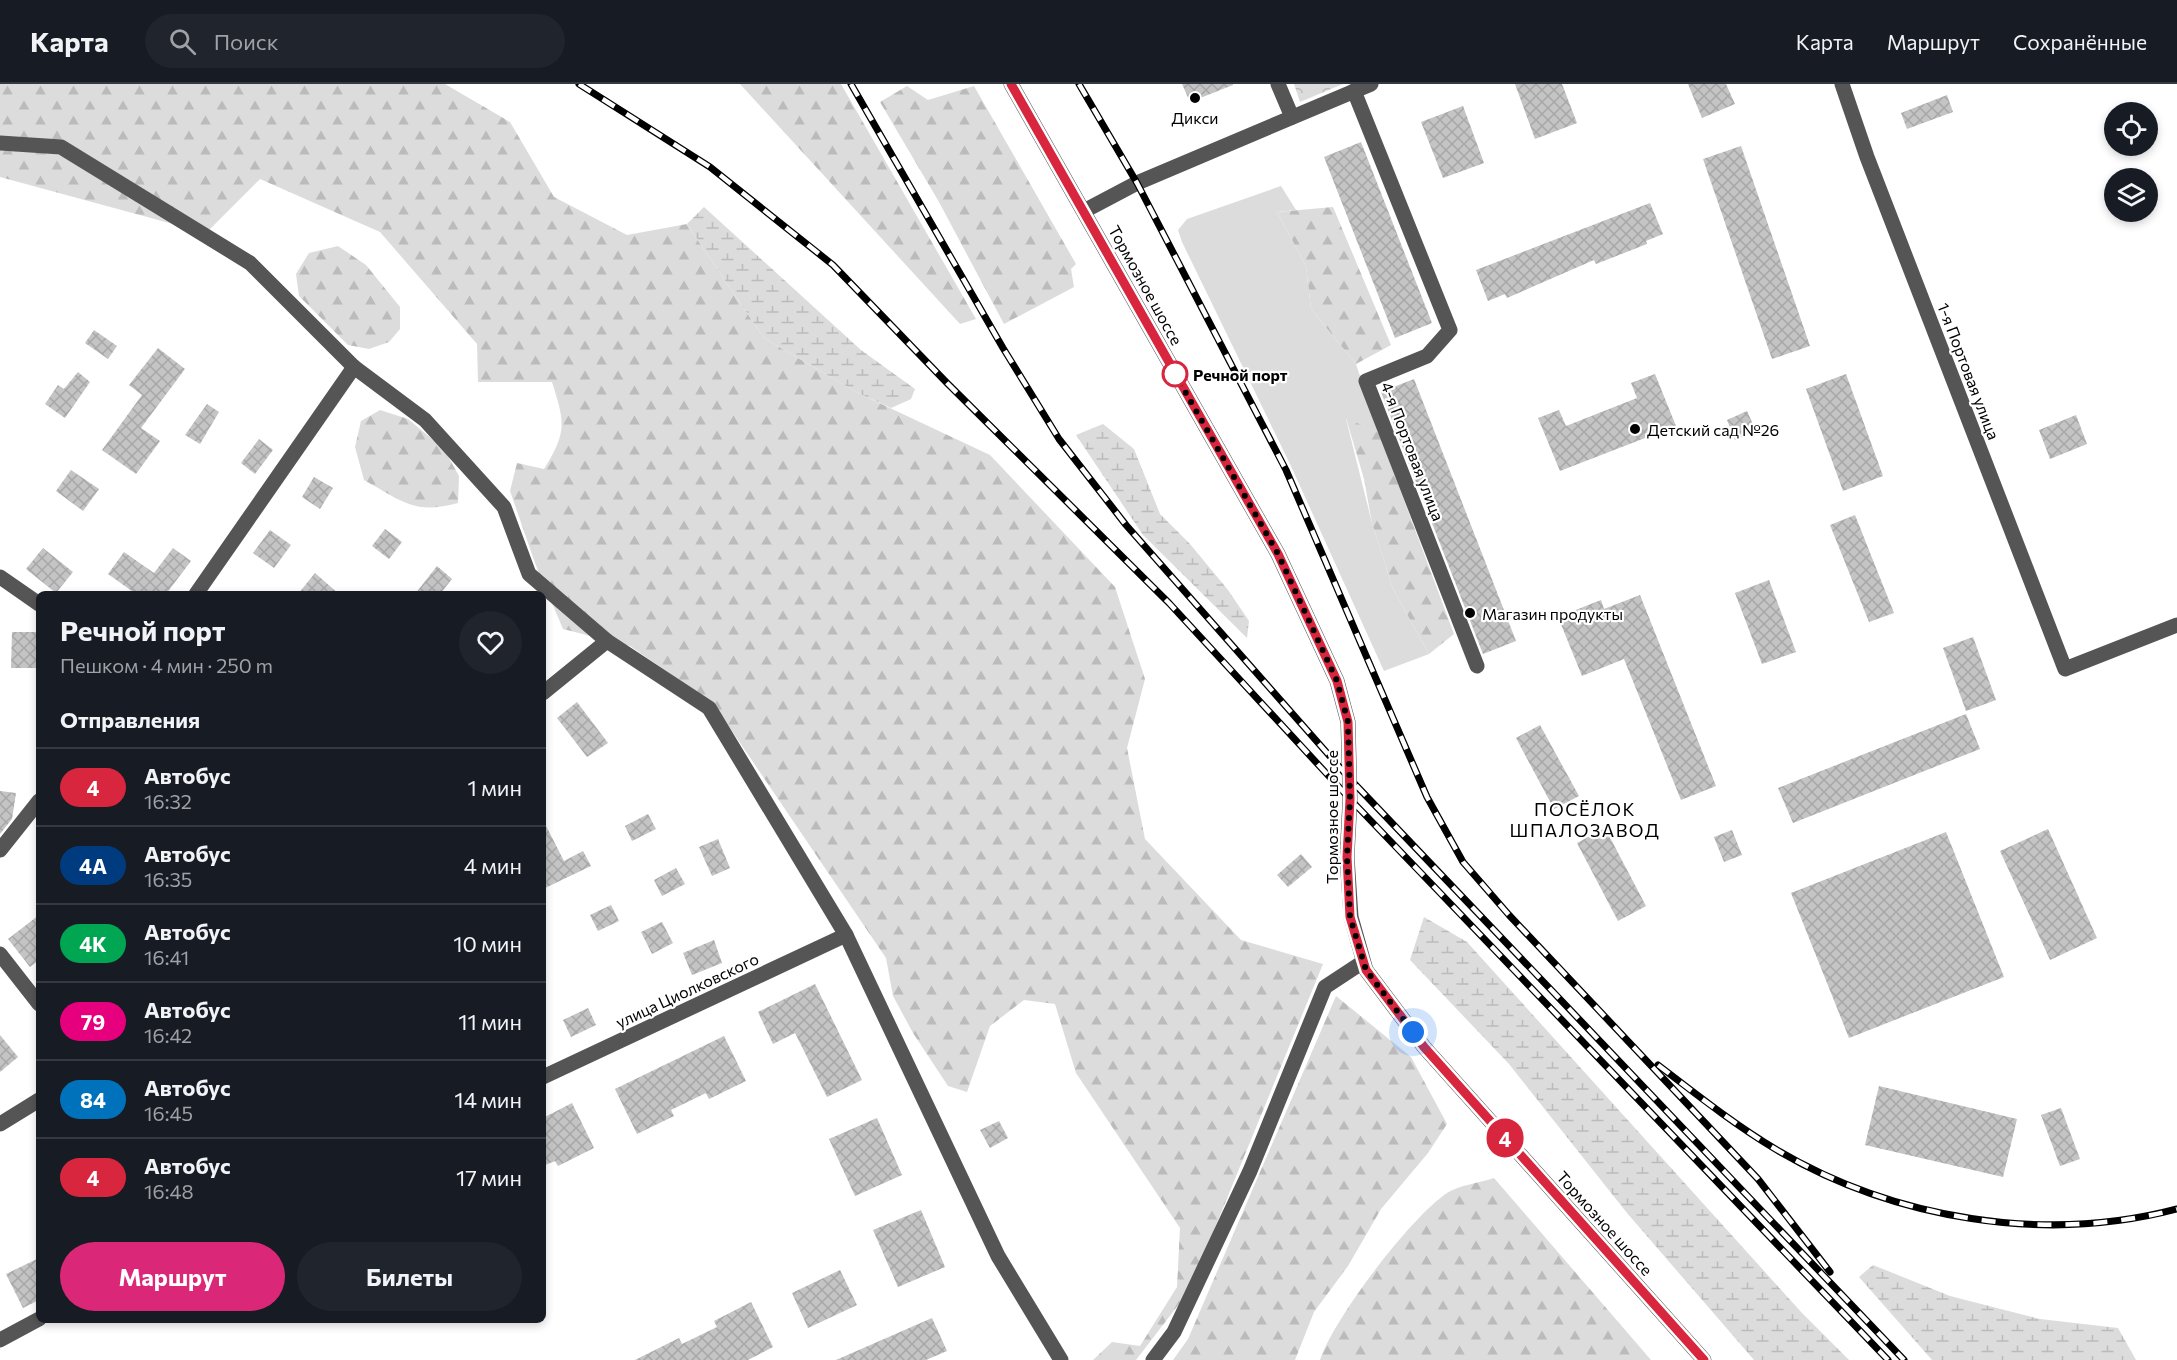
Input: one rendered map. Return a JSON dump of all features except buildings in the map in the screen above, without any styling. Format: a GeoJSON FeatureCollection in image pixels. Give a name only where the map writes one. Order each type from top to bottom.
{"type":"FeatureCollection","features":[{"type":"Feature","properties":{"kind":"street","name":"Тормозное шоссе"},"geometry":{"type":"LineString","coordinates":[[1011,84],[1278,554],[1337,681],[1348,722],[1350,799],[1347,857],[1350,917],[1366,970],[1424,1047],[1704,1360]]}},
{"type":"Feature","properties":{"kind":"street"},"geometry":{"type":"LineString","coordinates":[[1278,84],[1292,117]]}},
{"type":"Feature","properties":{"kind":"street"},"geometry":{"type":"LineString","coordinates":[[1084,211],[1137,183],[1371,84]]}},
{"type":"Feature","properties":{"kind":"street","name":"1-я Портовая улица"},"geometry":{"type":"LineString","coordinates":[[1842,84],[1867,157],[2065,669],[2177,625]]}},
{"type":"Feature","properties":{"kind":"street","name":"4-я Портовая улица"},"geometry":{"type":"LineString","coordinates":[[1354,91],[1450,330],[1428,357],[1366,381],[1477,666]]}},
{"type":"Feature","properties":{"kind":"street"},"geometry":{"type":"LineString","coordinates":[[4,141],[62,147],[250,263],[354,367],[425,420],[504,507],[529,574],[607,641],[709,708],[846,935],[998,1257],[1061,1360]]}},
{"type":"Feature","properties":{"kind":"street"},"geometry":{"type":"LineString","coordinates":[[198,591],[354,367]]}},
{"type":"Feature","properties":{"kind":"street"},"geometry":{"type":"LineString","coordinates":[[0,577],[36,602]]}},
{"type":"Feature","properties":{"kind":"street"},"geometry":{"type":"LineString","coordinates":[[546,691],[607,641]]}},
{"type":"Feature","properties":{"kind":"street"},"geometry":{"type":"LineString","coordinates":[[0,850],[36,805]]}},
{"type":"Feature","properties":{"kind":"street","name":"улица Циолковского"},"geometry":{"type":"LineString","coordinates":[[546,1076],[846,935]]}},
{"type":"Feature","properties":{"kind":"street"},"geometry":{"type":"LineString","coordinates":[[0,954],[36,1000]]}},
{"type":"Feature","properties":{"kind":"street"},"geometry":{"type":"LineString","coordinates":[[1153,1360],[1174,1332],[1250,1171],[1325,987],[1363,962]]}},
{"type":"Feature","properties":{"kind":"street"},"geometry":{"type":"LineString","coordinates":[[0,1124],[36,1102]]}},
{"type":"Feature","properties":{"kind":"street"},"geometry":{"type":"LineString","coordinates":[[0,1340],[36,1321]]}},
{"type":"Feature","properties":{"kind":"green space"},"geometry":{"type":"Polygon","coordinates":[[[0,84],[445,84],[510,122],[554,197],[627,235],[687,224],[764,338],[858,393],[990,455],[1115,587],[1145,679],[1127,748],[1145,839],[1241,940],[1323,964],[1189,1291],[1136,1360],[1093,1360],[1112,1342],[1140,1346],[1177,1287],[1180,1228],[1076,1073],[1055,1004],[1024,1000],[990,1026],[967,1092],[948,1086],[913,1033],[893,996],[886,958],[713,703],[630,646],[563,629],[535,563],[510,491],[517,463],[544,469],[557,446],[562,427],[552,382],[478,382],[477,344],[380,232],[260,179],[206,233],[0,177],[0,84]]]}},
{"type":"Feature","properties":{"kind":"green space"},"geometry":{"type":"Polygon","coordinates":[[[740,84],[841,84],[976,319],[960,324],[740,84]]]}},
{"type":"Feature","properties":{"kind":"green space"},"geometry":{"type":"Polygon","coordinates":[[[1294,84],[1343,84],[1300,102],[1294,84]]]}},
{"type":"Feature","properties":{"kind":"green space"},"geometry":{"type":"Polygon","coordinates":[[[907,86],[928,100],[974,86],[1076,264],[1071,269],[1074,287],[1004,324],[939,202],[880,102],[907,86]]]}},
{"type":"Feature","properties":{"kind":"green space"},"geometry":{"type":"Polygon","coordinates":[[[1281,186],[1296,210],[1277,212],[1306,266],[1311,309],[1356,364],[1379,433],[1346,419],[1372,523],[1393,589],[1429,654],[1384,671],[1290,464],[1178,230],[1187,219],[1281,186]]]}},
{"type":"Feature","properties":{"kind":"green space"},"geometry":{"type":"Polygon","coordinates":[[[704,207],[861,350],[915,389],[911,399],[891,408],[858,393],[764,338],[687,224],[704,207]]]}},
{"type":"Feature","properties":{"kind":"green space"},"geometry":{"type":"Polygon","coordinates":[[[1333,207],[1391,345],[1356,364],[1311,309],[1306,266],[1277,212],[1333,207]]]}},
{"type":"Feature","properties":{"kind":"green space"},"geometry":{"type":"Polygon","coordinates":[[[338,246],[366,265],[400,307],[400,329],[389,342],[369,349],[348,345],[299,296],[296,274],[309,253],[338,246]]]}},
{"type":"Feature","properties":{"kind":"green space"},"geometry":{"type":"Polygon","coordinates":[[[380,410],[408,419],[444,449],[459,476],[458,503],[419,507],[399,500],[364,480],[355,447],[361,421],[380,410]]]}},
{"type":"Feature","properties":{"kind":"green space"},"geometry":{"type":"Polygon","coordinates":[[[1346,418],[1379,433],[1454,634],[1429,654],[1393,589],[1372,523],[1364,479],[1346,418]]]}},
{"type":"Feature","properties":{"kind":"green space"},"geometry":{"type":"Polygon","coordinates":[[[1103,424],[1134,449],[1160,514],[1190,544],[1228,590],[1249,621],[1247,638],[1143,535],[1076,435],[1103,424]]]}},
{"type":"Feature","properties":{"kind":"green space"},"geometry":{"type":"Polygon","coordinates":[[[1424,917],[1467,942],[1802,1313],[1849,1360],[1754,1360],[1627,1213],[1509,1064],[1410,960],[1424,917]]]}},
{"type":"Feature","properties":{"kind":"green space"},"geometry":{"type":"Polygon","coordinates":[[[1336,996],[1411,1057],[1447,1124],[1428,1153],[1381,1209],[1348,1266],[1314,1312],[1295,1360],[1173,1360],[1188,1339],[1336,996]]]}},
{"type":"Feature","properties":{"kind":"green space"},"geometry":{"type":"Polygon","coordinates":[[[1494,1178],[1651,1360],[1320,1360],[1341,1320],[1375,1270],[1431,1206],[1452,1190],[1494,1178]]]}},
{"type":"Feature","properties":{"kind":"green space"},"geometry":{"type":"Polygon","coordinates":[[[1873,1265],[1950,1296],[2040,1319],[2118,1328],[2136,1360],[1932,1360],[1859,1277],[1873,1265]]]}},
{"type":"Feature","properties":{"kind":"railway"},"geometry":{"type":"LineString","coordinates":[[579,84],[710,167],[833,265],[947,383],[1169,603],[1350,799],[1888,1360]]}},
{"type":"Feature","properties":{"kind":"railway"},"geometry":{"type":"LineString","coordinates":[[851,84],[1003,348],[1059,439],[1126,525],[1350,779],[1904,1360]]}},
{"type":"Feature","properties":{"kind":"railway"},"geometry":{"type":"LineString","coordinates":[[1079,84],[1137,183],[1286,470],[1427,797],[1463,862],[1509,915],[1758,1179],[1830,1272]]}},
{"type":"Feature","properties":{"kind":"railway"},"geometry":{"type":"LineString","coordinates":[[1658,1065],[1731,1120],[1777,1150],[1822,1174],[1870,1193],[1920,1208],[1971,1218],[2023,1224],[2075,1224],[2127,1219],[2177,1209]]}},
{"type":"Feature","properties":{"kind":"bus line","name":"4"},"geometry":{"type":"LineString","coordinates":[[1011,84],[1278,554],[1337,681],[1348,722],[1350,799],[1347,857],[1350,917],[1366,970],[1424,1047],[1704,1360]]}},
{"type":"Feature","properties":{"kind":"place","name":"Дикси"},"geometry":{"type":"Point","coordinates":[1195,98]}},
{"type":"Feature","properties":{"kind":"place","name":"Речной порт"},"geometry":{"type":"Point","coordinates":[1175,374]}},
{"type":"Feature","properties":{"kind":"place","name":"Детский сад №26"},"geometry":{"type":"Point","coordinates":[1635,429]}},
{"type":"Feature","properties":{"kind":"place","name":"Магазин продукты"},"geometry":{"type":"Point","coordinates":[1470,613]}},
{"type":"Feature","properties":{"kind":"district","name":"ПОСЁЛОК ШПАЛОЗАВОД"},"geometry":{"type":"Point","coordinates":[1585,819]}},
{"type":"Feature","properties":{"kind":"route"},"geometry":{"type":"LineString","coordinates":[[1175,374],[1278,554],[1343,697],[1348,722],[1350,799],[1347,857],[1350,917],[1366,970],[1413,1032]]}}]}
